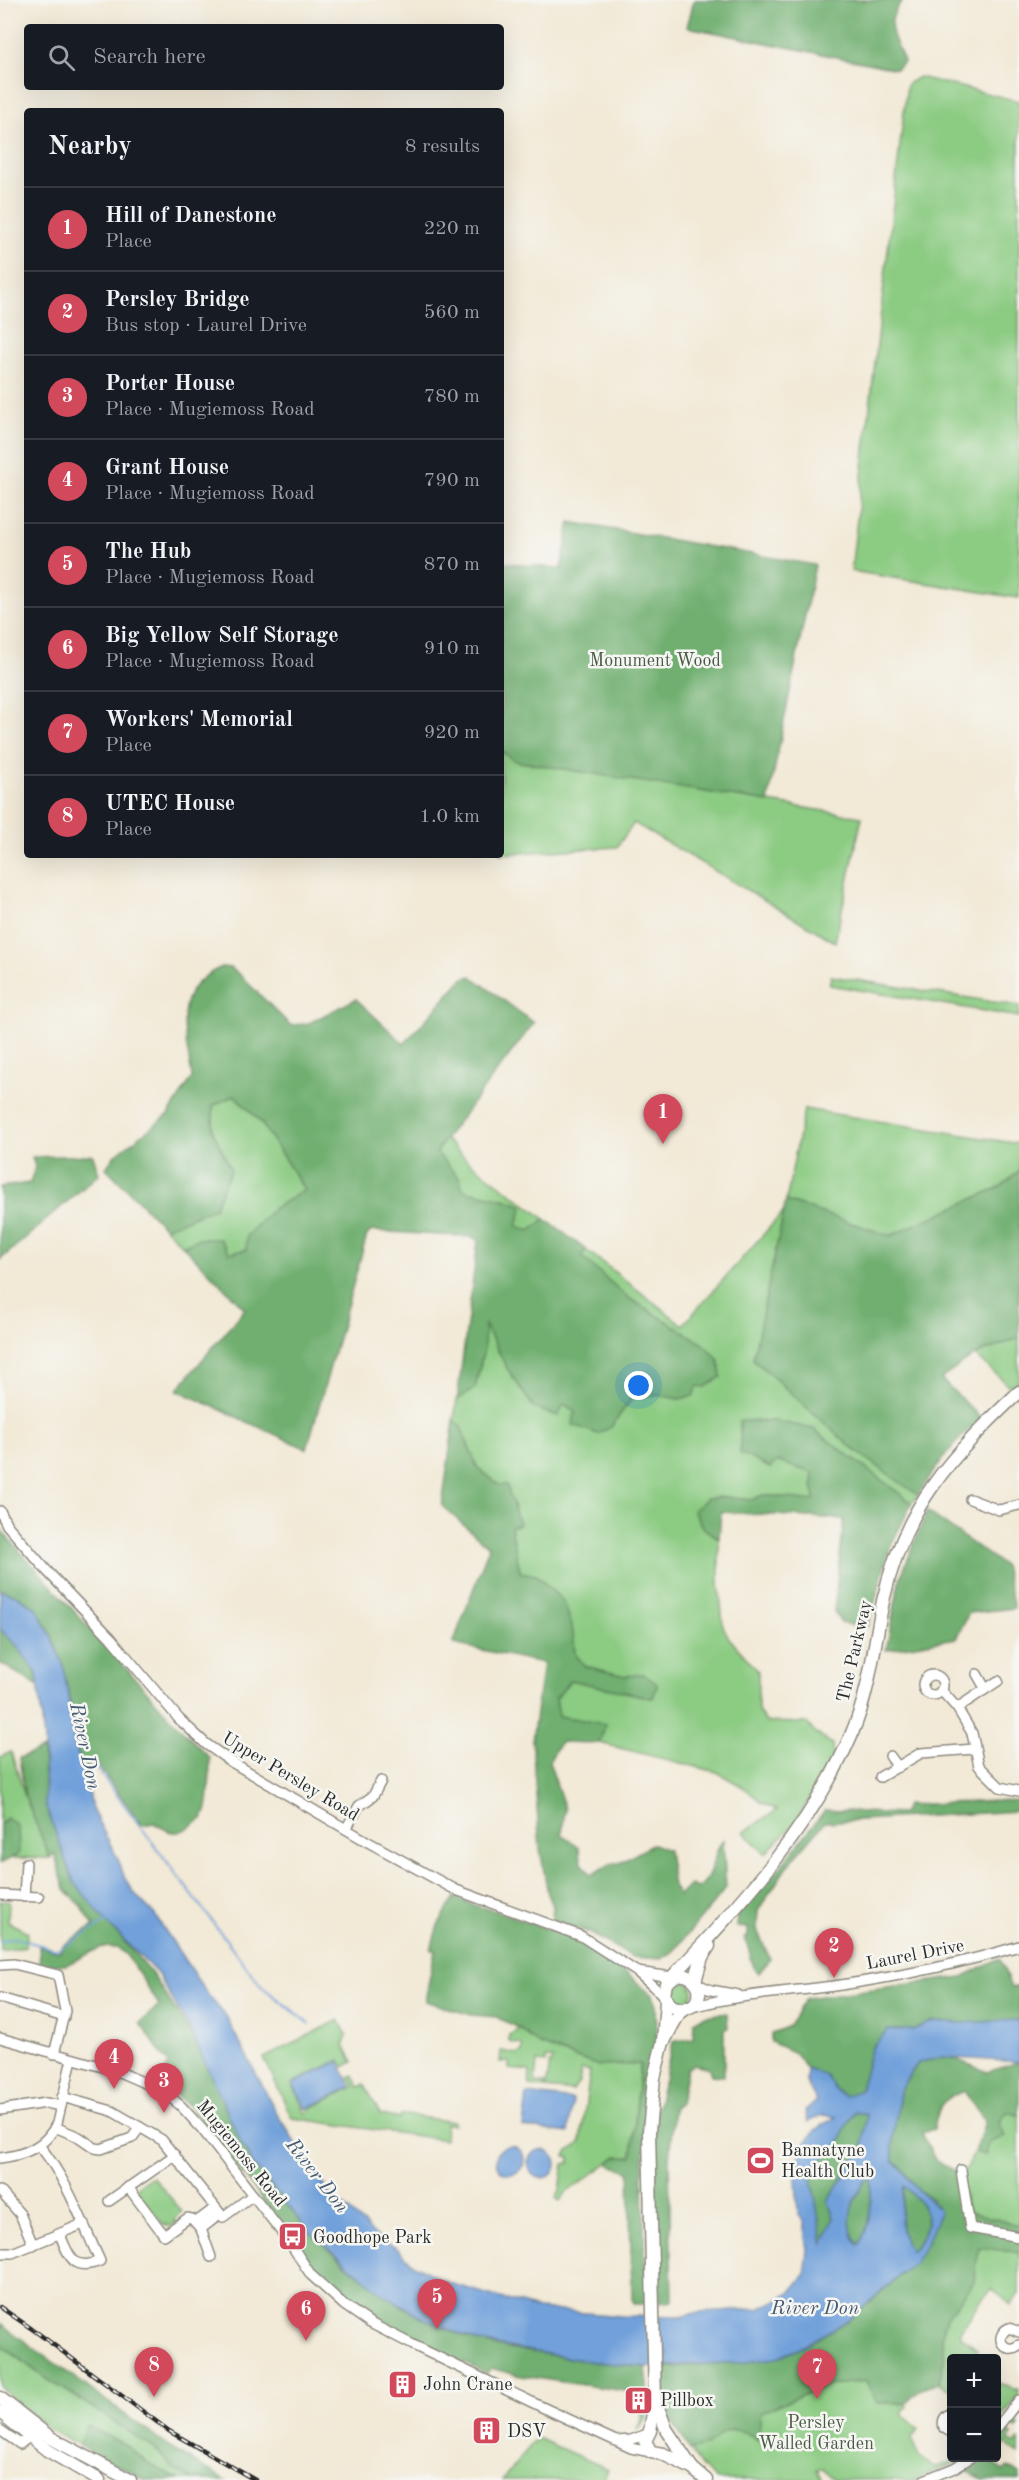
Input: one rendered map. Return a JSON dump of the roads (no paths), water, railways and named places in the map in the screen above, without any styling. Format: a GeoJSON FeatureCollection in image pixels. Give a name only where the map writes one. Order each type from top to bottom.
{"type":"FeatureCollection","features":[{"type":"Feature","properties":{"kind":"main road","name":"The Parkway"},"geometry":{"type":"LineString","coordinates":[[723,1922],[785,1847],[814,1807],[853,1731],[871,1673],[891,1568],[915,1511],[951,1460],[1019,1392]]}},
{"type":"Feature","properties":{"kind":"main road"},"geometry":{"type":"LineString","coordinates":[[692,2468],[657,2453],[646,2444],[655,2398],[649,2131],[654,2078],[663,2042],[664,1987],[723,1922]]}},
{"type":"Feature","properties":{"kind":"main road"},"geometry":{"type":"LineString","coordinates":[[663,2042],[698,1997],[696,1982],[702,1958],[723,1922]]}},
{"type":"Feature","properties":{"kind":"main road"},"geometry":{"type":"LineString","coordinates":[[673,1977],[685,1975],[696,1982]]}},
{"type":"Feature","properties":{"kind":"main road"},"geometry":{"type":"LineString","coordinates":[[665,1998],[671,2006],[687,2009]]}},
{"type":"Feature","properties":{"kind":"main road"},"geometry":{"type":"LineString","coordinates":[[0,2398],[58,2458],[99,2480]]}},
{"type":"Feature","properties":{"kind":"main road"},"geometry":{"type":"LineString","coordinates":[[655,2398],[669,2434],[692,2468],[706,2480]]}},
{"type":"Feature","properties":{"kind":"main road"},"geometry":{"type":"LineString","coordinates":[[0,2412],[34,2433],[130,2480]]}},
{"type":"Feature","properties":{"kind":"main road"},"geometry":{"type":"LineString","coordinates":[[649,2432],[660,2427],[669,2434],[670,2449],[657,2453]]}},
{"type":"Feature","properties":{"kind":"street"},"geometry":{"type":"LineString","coordinates":[[970,1498],[999,1510],[1019,1505]]}},
{"type":"Feature","properties":{"kind":"street","name":"Upper Persley Road"},"geometry":{"type":"LineString","coordinates":[[0,1511],[14,1533],[111,1638],[193,1732],[230,1761],[456,1890],[581,1936],[637,1972],[665,1998]]}},
{"type":"Feature","properties":{"kind":"street"},"geometry":{"type":"LineString","coordinates":[[976,1674],[986,1688]]}},
{"type":"Feature","properties":{"kind":"street"},"geometry":{"type":"LineString","coordinates":[[957,1708],[998,1681]]}},
{"type":"Feature","properties":{"kind":"street"},"geometry":{"type":"LineString","coordinates":[[941,1690],[957,1708],[972,1733],[980,1766],[988,1777],[1000,1787],[1019,1791]]}},
{"type":"Feature","properties":{"kind":"street"},"geometry":{"type":"LineString","coordinates":[[880,1777],[921,1753],[975,1749]]}},
{"type":"Feature","properties":{"kind":"street"},"geometry":{"type":"LineString","coordinates":[[890,1756],[897,1767]]}},
{"type":"Feature","properties":{"kind":"street"},"geometry":{"type":"LineString","coordinates":[[346,1829],[359,1806],[373,1796],[381,1781]]}},
{"type":"Feature","properties":{"kind":"street"},"geometry":{"type":"LineString","coordinates":[[24,1897],[26,1863]]}},
{"type":"Feature","properties":{"kind":"street"},"geometry":{"type":"LineString","coordinates":[[0,1895],[39,1897]]}},
{"type":"Feature","properties":{"kind":"street","name":"Laurel Drive"},"geometry":{"type":"LineString","coordinates":[[687,2009],[745,1997],[931,1970],[1019,1946]]}},
{"type":"Feature","properties":{"kind":"street"},"geometry":{"type":"LineString","coordinates":[[0,1965],[14,1964],[58,1975],[64,2017],[54,2054]]}},
{"type":"Feature","properties":{"kind":"street","name":"Upper Persley Road"},"geometry":{"type":"LineString","coordinates":[[637,1972],[673,1977]]}},
{"type":"Feature","properties":{"kind":"street","name":"Laurel Drive"},"geometry":{"type":"LineString","coordinates":[[696,1982],[711,1990],[745,1997]]}},
{"type":"Feature","properties":{"kind":"street"},"geometry":{"type":"LineString","coordinates":[[0,1998],[64,2017]]}},
{"type":"Feature","properties":{"kind":"street","name":"Mugiemoss Road"},"geometry":{"type":"LineString","coordinates":[[0,2038],[135,2077],[163,2091],[181,2106],[202,2129],[311,2275],[344,2305],[370,2323],[550,2412],[631,2448],[657,2453]]}},
{"type":"Feature","properties":{"kind":"street"},"geometry":{"type":"LineString","coordinates":[[0,2157],[23,2154],[39,2145],[55,2127],[72,2059]]}},
{"type":"Feature","properties":{"kind":"street"},"geometry":{"type":"LineString","coordinates":[[0,2110],[61,2101],[112,2111],[162,2140],[223,2217],[253,2195]]}},
{"type":"Feature","properties":{"kind":"street"},"geometry":{"type":"LineString","coordinates":[[55,2127],[101,2149],[132,2138],[140,2127]]}},
{"type":"Feature","properties":{"kind":"street"},"geometry":{"type":"LineString","coordinates":[[39,2145],[52,2162],[100,2261],[87,2265],[75,2262],[60,2235]]}},
{"type":"Feature","properties":{"kind":"street"},"geometry":{"type":"LineString","coordinates":[[109,2201],[175,2155]]}},
{"type":"Feature","properties":{"kind":"street"},"geometry":{"type":"LineString","coordinates":[[961,2170],[970,2228],[1019,2237]]}},
{"type":"Feature","properties":{"kind":"street"},"geometry":{"type":"LineString","coordinates":[[128,2187],[164,2235],[188,2218],[199,2225],[211,2257]]}},
{"type":"Feature","properties":{"kind":"street"},"geometry":{"type":"LineString","coordinates":[[0,2191],[20,2215],[33,2245]]}},
{"type":"Feature","properties":{"kind":"street"},"geometry":{"type":"LineString","coordinates":[[199,2225],[218,2211]]}},
{"type":"Feature","properties":{"kind":"street"},"geometry":{"type":"LineString","coordinates":[[0,2253],[9,2254],[83,2224]]}},
{"type":"Feature","properties":{"kind":"street"},"geometry":{"type":"LineString","coordinates":[[1018,2347],[1011,2349],[1004,2347],[1000,2337],[1003,2331],[1009,2328],[1019,2332]]}},
{"type":"Feature","properties":{"kind":"street"},"geometry":{"type":"LineString","coordinates":[[1001,2423],[1019,2400]]}},
{"type":"Feature","properties":{"kind":"street"},"geometry":{"type":"LineString","coordinates":[[947,2416],[943,2424],[947,2431]]}},
{"type":"Feature","properties":{"kind":"street"},"geometry":{"type":"LineString","coordinates":[[0,2430],[18,2444],[24,2443],[34,2433]]}},
{"type":"Feature","properties":{"kind":"street"},"geometry":{"type":"LineString","coordinates":[[615,2440],[631,2440],[649,2432]]}},
{"type":"Feature","properties":{"kind":"street"},"geometry":{"type":"LineString","coordinates":[[924,2480],[963,2462]]}},
{"type":"Feature","properties":{"kind":"water","name":"River Don"},"geometry":{"type":"Polygon","coordinates":[[[0,1590],[16,1595],[36,1608],[63,1664],[76,1748],[88,1784],[92,1809],[118,1859],[125,1879],[155,1915],[207,1994],[225,2015],[279,2117],[328,2192],[380,2239],[397,2248],[414,2265],[449,2283],[538,2309],[622,2316],[681,2317],[698,2312],[759,2309],[790,2293],[805,2275],[808,2251],[804,2221],[798,2214],[796,2179],[801,2149],[815,2130],[836,2117],[823,2115],[808,2122],[805,2110],[817,2101],[806,2082],[807,2069],[825,2075],[835,2090],[845,2096],[860,2090],[872,2047],[888,2030],[913,2030],[933,2021],[962,2023],[1019,2020],[1019,2062],[942,2057],[918,2063],[901,2087],[893,2136],[893,2161],[903,2169],[915,2187],[940,2211],[928,2241],[915,2262],[851,2318],[799,2349],[777,2358],[747,2362],[646,2367],[587,2361],[479,2342],[427,2320],[382,2293],[311,2233],[252,2163],[190,2029],[157,1973],[105,1921],[74,1882],[45,1804],[44,1740],[37,1673],[18,1647],[0,1629],[0,1590]],[[856,2112],[846,2126],[837,2148],[823,2158],[811,2173],[823,2244],[834,2218],[828,2201],[853,2161],[862,2152],[867,2115],[856,2112]],[[871,2175],[855,2199],[850,2218],[853,2236],[858,2245],[869,2220],[871,2175]],[[904,2186],[901,2211],[904,2237],[911,2251],[924,2233],[927,2217],[919,2202],[904,2186]]]}},
{"type":"Feature","properties":{"kind":"water"},"geometry":{"type":"Polygon","coordinates":[[[339,2061],[351,2087],[306,2109],[293,2084],[339,2061]]]}},
{"type":"Feature","properties":{"kind":"water"},"geometry":{"type":"Polygon","coordinates":[[[527,2094],[573,2100],[568,2133],[523,2127],[527,2094]]]}},
{"type":"Feature","properties":{"kind":"water"},"geometry":{"type":"Polygon","coordinates":[[[510,2146],[520,2150],[524,2160],[520,2170],[510,2174],[500,2170],[496,2160],[500,2150],[510,2146]]]}},
{"type":"Feature","properties":{"kind":"water"},"geometry":{"type":"Polygon","coordinates":[[[542,2150],[552,2154],[556,2164],[552,2174],[542,2178],[532,2174],[528,2164],[532,2154],[542,2150]]]}},
{"type":"Feature","properties":{"kind":"waterway"},"geometry":{"type":"LineString","coordinates":[[94,1765],[261,1986],[310,2024]]}},
{"type":"Feature","properties":{"kind":"waterway"},"geometry":{"type":"LineString","coordinates":[[0,1941],[16,1938],[57,1950],[108,1921]]}},
{"type":"Feature","properties":{"kind":"railway"},"geometry":{"type":"LineString","coordinates":[[0,2307],[169,2431],[255,2480]]}},
{"type":"Feature","properties":{"kind":"place","name":"Hill of Danestone"},"geometry":{"type":"Point","coordinates":[663,1144]}},
{"type":"Feature","properties":{"kind":"place","name":"Persley Bridge"},"geometry":{"type":"Point","coordinates":[834,1978]}},
{"type":"Feature","properties":{"kind":"place","name":"Grant House"},"geometry":{"type":"Point","coordinates":[114,2089]}},
{"type":"Feature","properties":{"kind":"place","name":"Porter House"},"geometry":{"type":"Point","coordinates":[164,2113]}},
{"type":"Feature","properties":{"kind":"place","name":"Bannatyne Health Club"},"geometry":{"type":"Point","coordinates":[760,2160]}},
{"type":"Feature","properties":{"kind":"place","name":"Goodhope Park"},"geometry":{"type":"Point","coordinates":[292,2237]}},
{"type":"Feature","properties":{"kind":"place","name":"The Hub"},"geometry":{"type":"Point","coordinates":[437,2329]}},
{"type":"Feature","properties":{"kind":"place","name":"Big Yellow Self Storage"},"geometry":{"type":"Point","coordinates":[306,2341]}},
{"type":"Feature","properties":{"kind":"place","name":"John Crane"},"geometry":{"type":"Point","coordinates":[402,2384]}},
{"type":"Feature","properties":{"kind":"place","name":"UTEC House"},"geometry":{"type":"Point","coordinates":[154,2397]}},
{"type":"Feature","properties":{"kind":"place","name":"Workers' Memorial"},"geometry":{"type":"Point","coordinates":[817,2399]}},
{"type":"Feature","properties":{"kind":"place","name":"Pillbox"},"geometry":{"type":"Point","coordinates":[639,2400]}},
{"type":"Feature","properties":{"kind":"place","name":"DSV"},"geometry":{"type":"Point","coordinates":[486,2431]}},
{"type":"Feature","properties":{"kind":"park label","name":"Monument Wood"},"geometry":{"type":"Point","coordinates":[655,660]}},
{"type":"Feature","properties":{"kind":"park label","name":"Persley Walled Garden"},"geometry":{"type":"Point","coordinates":[816,2432]}}]}
